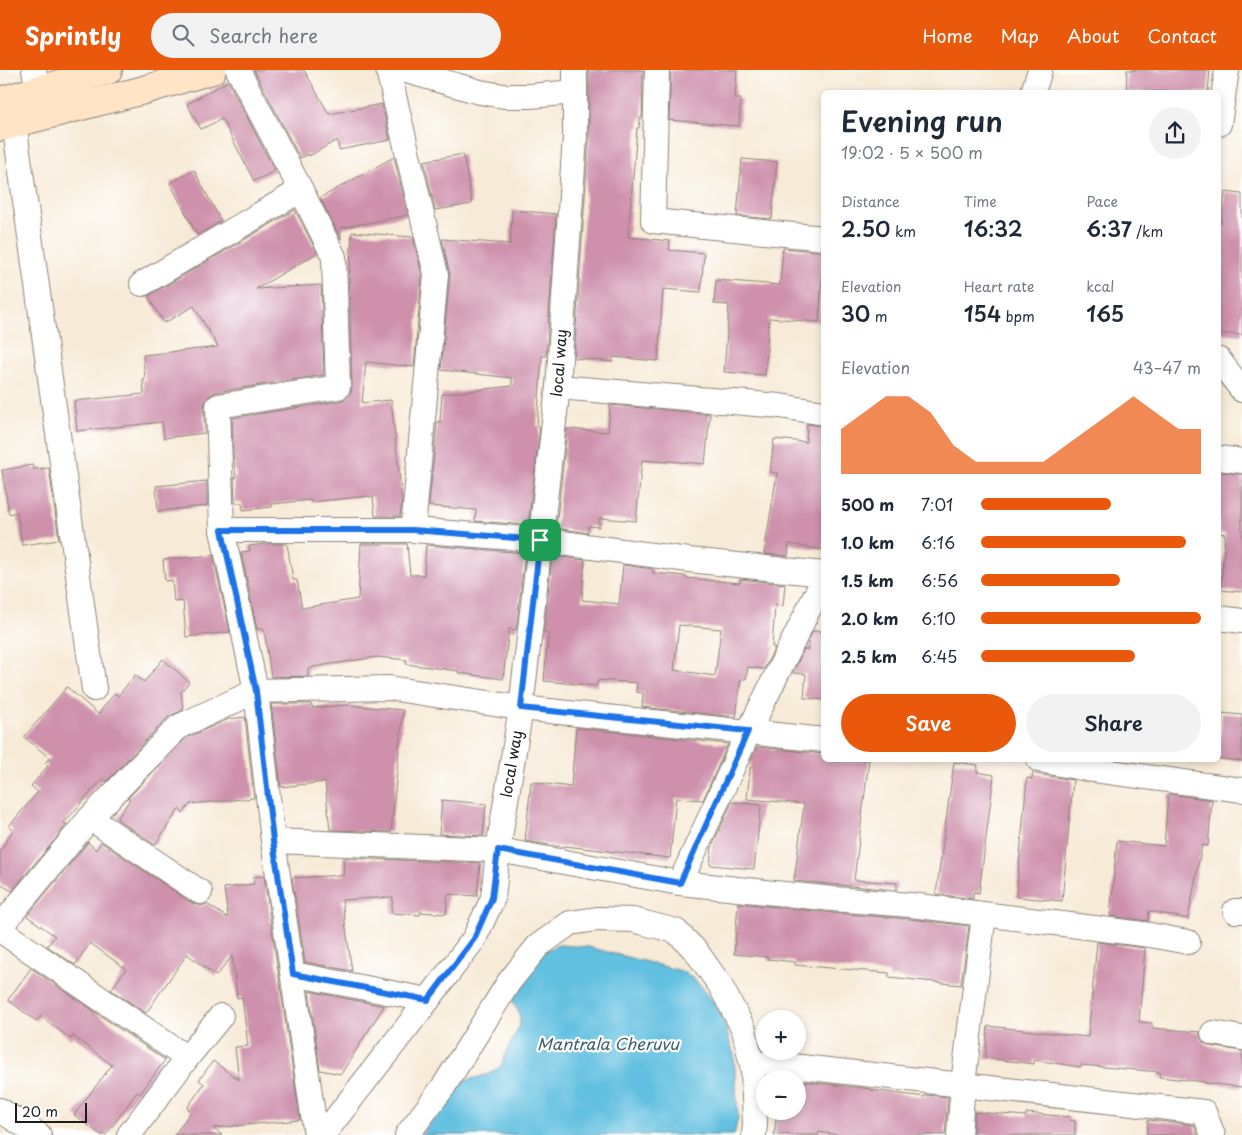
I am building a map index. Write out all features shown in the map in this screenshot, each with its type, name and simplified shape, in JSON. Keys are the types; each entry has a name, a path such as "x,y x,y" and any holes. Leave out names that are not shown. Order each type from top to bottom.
{"street":[{"path":"94,689 5,117 36,80 108,70"},
{"path":"5,117 158,78 212,70"},
{"path":"238,70 334,257 338,388 218,406 222,530 256,691 273,841 316,1135"},
{"path":"388,70 436,274 413,530"},
{"path":"403,70 480,92 504,96 530,96 575,81"},
{"path":"657,70 653,221 821,238"},
{"path":"1034,90 1040,70"},
{"path":"1221,110 1227,70"},
{"name":"local way","path":"323,1135 474,939 492,898 521,708 558,388 575,136 575,81"},
{"path":"142,284 301,190"},
{"path":"1221,363 1242,390"},
{"path":"558,388 780,406 821,413"},
{"path":"1221,458 1242,461"},
{"path":"222,530 413,530 540,540 821,576"},
{"path":"680,883 748,731 821,582"},
{"path":"1221,618 1242,621"},
{"path":"186,1058 0,928 90,818 178,727 256,691 389,688 521,708 821,740"},
{"path":"1050,762 1087,769 1242,790"},
{"path":"90,818 200,892"},
{"path":"273,841 498,850 680,883 911,905 1141,934 1188,942"},
{"path":"960,1135 963,1084 984,915"},
{"path":"408,1135 444,1086 510,982 538,946 570,923 597,919 633,920 676,932 696,951 720,984 744,1030 753,1070 754,1135"},
{"path":"293,974 428,1000"},
{"path":"129,1135 186,1058 221,1016"},
{"path":"1213,1033 1242,1038"},
{"path":"766,1063 1204,1112 1213,1135"},
{"path":"0,1110 39,1135"}],"water":[{"name":"Mantrala Cheruvu","path":"559,945 588,947 685,972 701,986 720,1011 734,1055 738,1118 734,1135 421,1135 457,1083 489,1074 502,1065 505,1054 520,1025 519,1013 511,999 537,954"}],"building":[{"path":"254,70 304,70 329,114 382,104 390,140 339,150 337,140 309,156 309,154 300,158"},
{"path":"589,70 643,70 642,118 640,118 639,128 637,128 628,237 670,241 669,250 704,253 701,292 663,289 658,361 613,357 613,362 574,358 589,138"},
{"path":"671,70 737,70 735,99 741,99 739,126 669,120"},
{"path":"1127,70 1210,70 1208,90 1126,90"},
{"path":"228,81 275,171 254,181 222,119 201,129 187,104"},
{"path":"463,154 472,204 435,210 424,161"},
{"path":"394,157 408,215 341,228 341,239 320,198"},
{"path":"742,159 777,162 772,219 737,216"},
{"path":"194,170 221,221 197,235 170,183"},
{"path":"1225,192 1242,194 1242,335 1221,333 1221,223"},
{"path":"295,210 317,253 256,289 321,285 324,375 216,392 210,395 204,406 205,433 164,438 162,422 77,431 74,401 144,394 143,355 218,347 194,306 164,323 148,296"},
{"path":"512,210 556,214 546,356 542,356 537,426 540,426 528,525 475,521 476,510 429,506 437,422 440,422 442,394 512,386 512,378 441,370 450,275 442,239 510,244"},
{"path":"352,232 413,237 422,275 414,367 366,362 362,403 391,400 402,500 400,516 375,516 373,497 369,496 272,504 272,507 243,510 242,503 235,503 234,478 236,478 232,418 340,401 347,398 351,393 349,283"},
{"path":"783,248 821,252 819,322 769,318 765,375 724,372 729,305 714,304 716,280 780,285"},
{"path":"610,405 710,414 705,464 642,460 636,521 599,518 599,527 588,526 588,533 556,528 567,429 608,432"},
{"path":"807,424 821,426 821,549 789,544 788,556 764,554 777,473 770,472 774,439 806,442"},
{"path":"33,465 33,469 49,468 59,540 22,545 17,512 9,514 2,470"},
{"path":"1221,472 1242,474 1242,592 1221,590 1225,534 1221,533"},
{"path":"207,481 207,506 158,511 156,486"},
{"path":"287,544 293,580 297,580 302,608 358,599 361,544 407,544 410,575 424,575 426,545 525,553 516,630 509,629 503,679 406,664 407,660 377,657 313,667 308,669 308,676 271,677 264,629 257,629 241,552 250,551 249,546"},
{"path":"213,555 230,632 186,637 183,601 174,602 172,580 165,581 163,560"},
{"path":"552,556 585,560 582,600 619,604 623,565 653,569 653,573 685,576 685,578 740,583 740,579 785,584 783,606 775,605 772,647 775,647 764,669 748,667 746,679 741,679 736,717 642,707 643,693 636,692 637,683 598,680 597,686 544,681 548,633 544,633","holes":["679,625 721,629 715,676 674,670"]},
{"path":"813,631 821,631 821,700 804,698 806,674 793,673 804,649 808,650 808,641"},
{"path":"163,659 189,682 181,692 183,710 168,717 106,782 102,779 64,823 67,825 12,891 0,884 0,851 13,830 9,826 38,792 31,786 48,766 45,763 50,758 24,737 67,687 98,714 115,693 118,696 135,675 144,682"},
{"path":"271,704 311,704 312,708 346,705 403,710 391,832 330,830 325,782 281,787"},
{"path":"1222,713 1242,715 1242,761 1221,759"},
{"path":"245,717 254,798 190,804 183,813 179,809 155,845 117,819 130,799 128,798 186,738 229,719"},
{"path":"576,728 728,744 703,800 676,798 670,858 525,841 531,782 571,787"},
{"path":"757,747 821,754 821,762 869,762 854,880 897,883 897,890 794,881 804,804 747,799 751,760"},
{"path":"954,762 978,765 977,772 994,775 979,893 973,892 973,899 936,894"},
{"path":"1033,772 1073,780 1062,901 1016,897 1027,778 1032,779"},
{"path":"1168,794 1212,800 1208,846 1202,845 1188,919 1149,911 1148,921 1110,916 1117,841 1164,846"},
{"path":"442,800 486,804 483,836 439,834"},
{"path":"732,802 761,805 754,869 710,865 712,846"},
{"path":"88,842 96,850 101,842 192,903 200,906 207,904 228,918 224,888 254,884 253,877 264,876 300,1120 213,1128 222,1135 174,1135 191,1112 187,1108 204,1084 199,1080 213,1061 239,1080 235,1047 248,1046 242,997 237,998 232,956 216,976 187,954 146,1013 111,990 126,969 90,943 75,965 47,946 55,936 27,916"},
{"path":"343,858 480,863 477,896 448,894 446,914 421,912 420,915 391,913 393,897 342,900 352,971 305,962 292,878 344,875"},
{"path":"738,903 969,926 961,985 889,977 889,973 795,965 795,962 767,959 768,957 734,954"},
{"path":"1097,942 1145,948 1139,1022 1152,1023 1152,1028 1200,1032 1200,1038 1210,1046 1242,1051 1242,1087 1159,1077 1160,1072 1081,1065 1081,1067 1034,1060 1034,1064 985,1058 988,1026 1088,1037"},
{"path":"31,968 165,1060 140,1094 137,1092 106,1135 101,1135 74,1115 112,1065 73,1036 71,1039 40,1016 36,1021 8,1000"},
{"path":"309,991 384,1006 341,1074 320,1070"},
{"path":"806,1082 925,1097 925,1095 948,1097 945,1135 840,1135 819,1132 818,1135 774,1135 776,1120 806,1120"},
{"path":"975,1112 1026,1116 1026,1113 1070,1117 1069,1120 1075,1121 1075,1135 973,1135"},
{"path":"1148,1120 1194,1125 1198,1135 1147,1135"}],"route":[{"path":"222,530 413,530 540,540 521,708 748,731 680,883 498,850 492,898 474,939 428,1000 293,974 273,841 256,691 222,530"}]}
